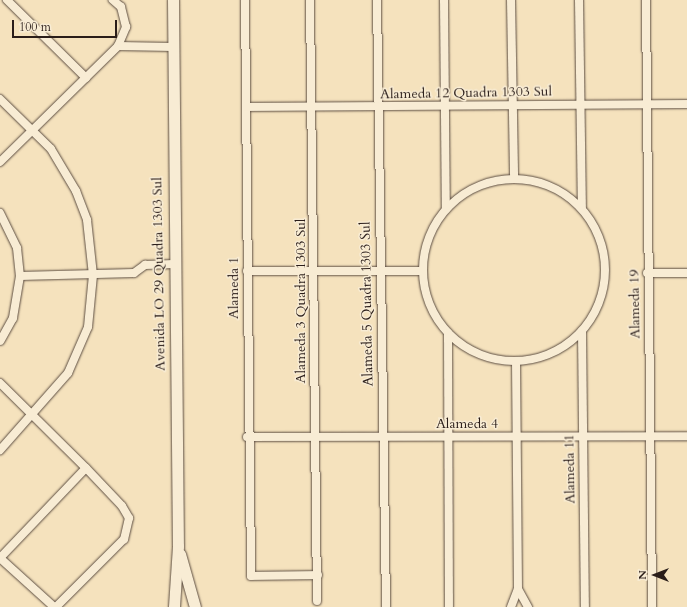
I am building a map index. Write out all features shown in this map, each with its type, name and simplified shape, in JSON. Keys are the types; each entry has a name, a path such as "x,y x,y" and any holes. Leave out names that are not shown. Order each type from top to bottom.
{"street":[{"path":"7,0 86,78"},
{"path":"0,162 31,129 86,78 120,43 126,27 125,16 113,0"},
{"name":"Avenida LO 29 Quadra 1303 Sul","path":"174,0 174,264 178,546"},
{"name":"Alameda 1","path":"245,0 247,437 251,576 318,575"},
{"name":"Alameda 3 Quadra 1303 Sul","path":"310,0 311,107 316,270 314,436 318,575 316,601"},
{"name":"Alameda 5 Quadra 1303 Sul","path":"377,0 381,436 386,607"},
{"path":"444,0 446,209"},
{"path":"511,0 514,178"},
{"path":"579,0 582,208"},
{"name":"Alameda 19","path":"646,0 649,436 652,607"},
{"path":"120,43 173,47"},
{"path":"0,99 51,149 76,191 87,220 94,275 92,305 81,346 63,380 34,416 0,450"},
{"name":"Alameda 12 Quadra 1303 Sul","path":"246,107 687,104"},
{"path":"514,178 539,182 556,189 582,208 594,227 605,270 597,306 582,331 557,350 540,358 516,362 491,359 468,349 448,334 435,315 426,294 423,272 425,249 446,209 466,192 489,182 514,178"},
{"path":"0,213 17,248 20,276 13,318 0,341"},
{"path":"20,276 134,273 145,265 174,264"},
{"path":"247,271 380,270 423,272"},
{"path":"648,272 687,272"},
{"name":"Alameda 11","path":"582,331 585,607"},
{"path":"448,334 446,437 449,607"},
{"path":"511,607 518,589 515,437 516,362"},
{"path":"0,384 34,416 86,468 127,511 130,526 124,539 54,607 0,558 86,468"},
{"name":"Alameda 4","path":"247,437 687,436"},
{"path":"174,607 178,546"},
{"path":"178,546 194,607"},
{"path":"518,589 528,607"}]}
